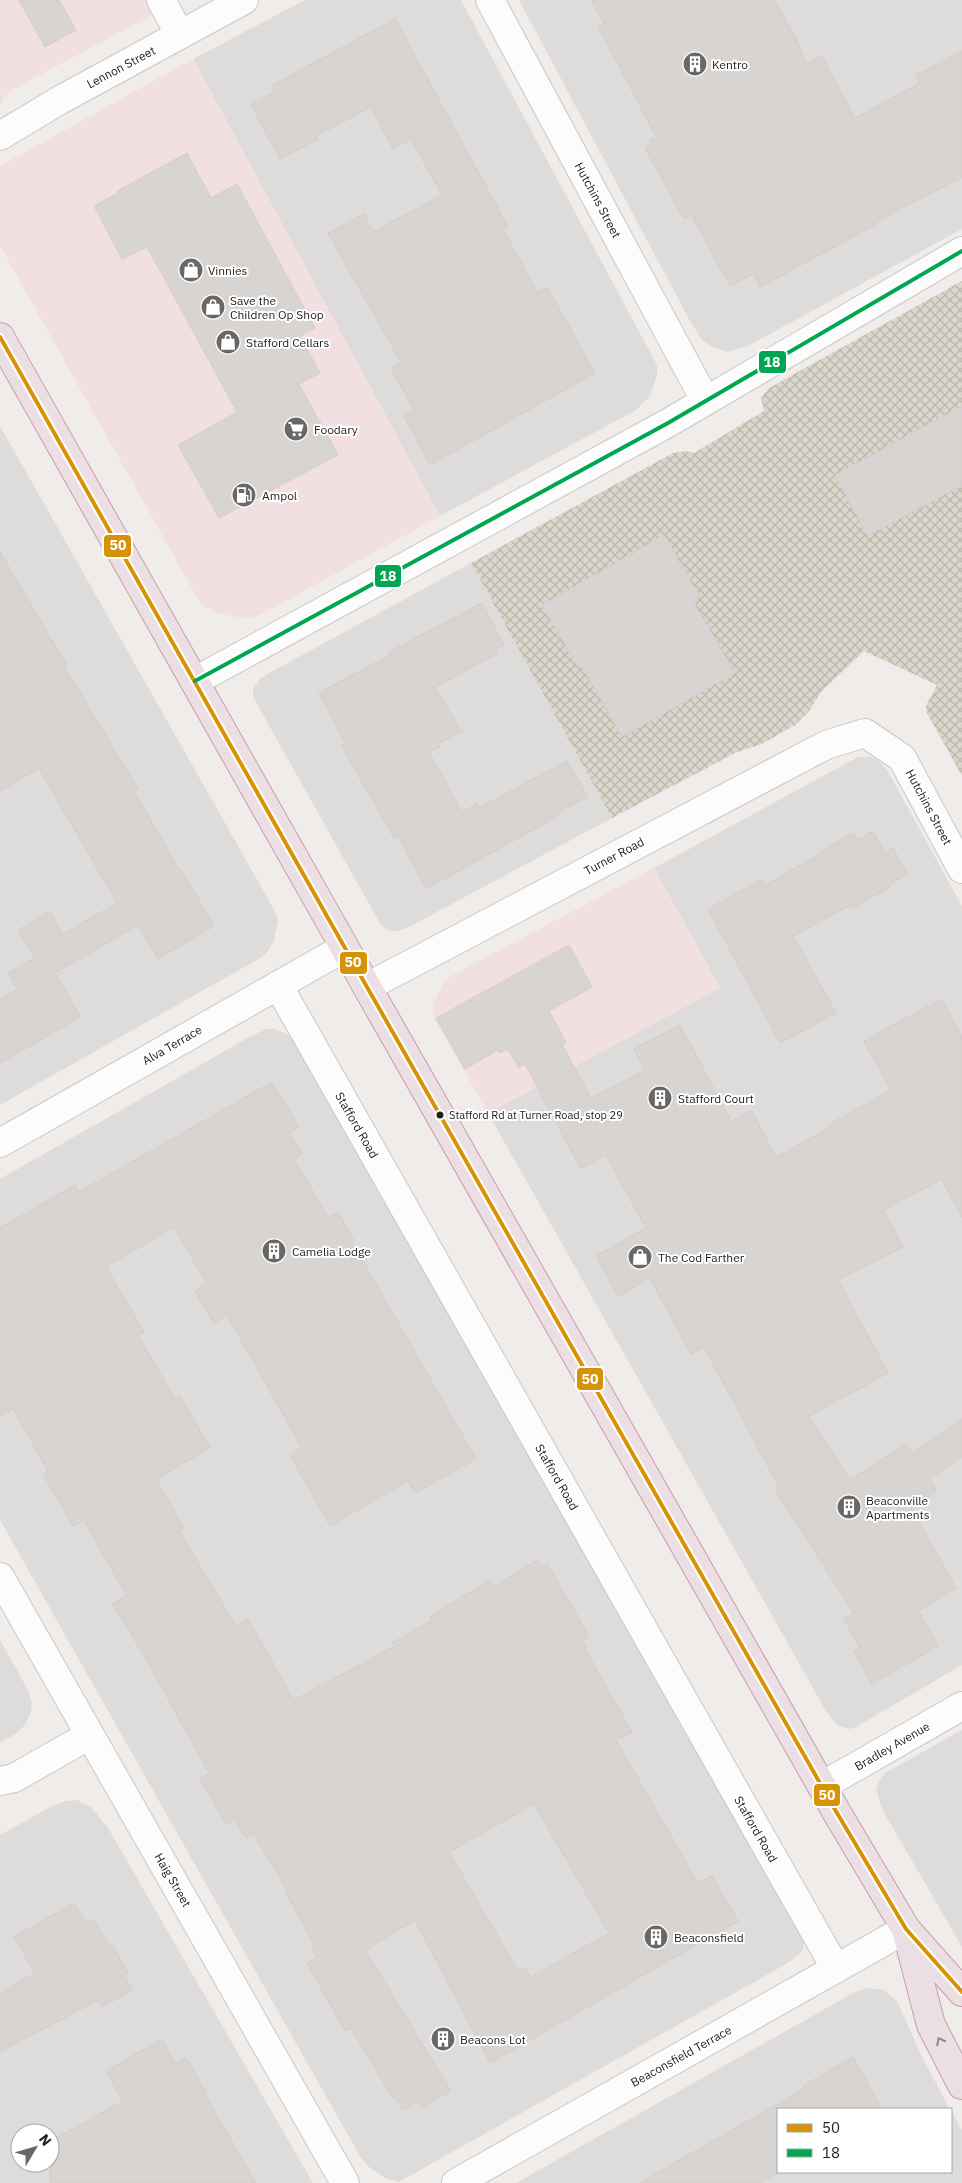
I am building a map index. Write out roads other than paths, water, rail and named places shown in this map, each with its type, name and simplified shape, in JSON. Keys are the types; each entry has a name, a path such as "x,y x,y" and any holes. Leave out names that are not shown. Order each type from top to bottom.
{"highway":[{"path":"0,337 344,948 822,1786 906,1929 962,1992"},
{"path":"906,1929 931,2025 962,2085"}],"street":[{"path":"161,0 180,35"},
{"name":"Lennon Street","path":"0,136 60,100 244,0"},
{"name":"Hutchins Street","path":"490,0 705,400"},
{"path":"195,681 576,474 962,251"},
{"name":"Hutchins Street","path":"865,733 902,758 962,869"},
{"name":"Turner Road","path":"367,987 826,745 865,733"},
{"name":"Alva Terrace","path":"0,1143 344,948"},
{"name":"Stafford Road","path":"278,985 836,1969"},
{"name":"Haig Street","path":"0,1577 345,2183"},
{"name":"Bradley Avenue","path":"822,1786 962,1706"},
{"path":"5,1784 90,1735"},
{"name":"Beaconsfield Terrace","path":"456,2183 906,1929"}],"place":[{"name":"Kentro","path":"695,64"},
{"name":"Vinnies","path":"191,270"},
{"name":"Save the Children Op Shop","path":"213,307"},
{"name":"Stafford Cellars","path":"228,342"},
{"name":"Foodary","path":"296,429"},
{"name":"Ampol","path":"244,495"},
{"name":"Stafford Court","path":"660,1098"},
{"name":"Stafford Rd at Turner Road, stop 29","path":"440,1115"},
{"name":"Camelia Lodge","path":"274,1251"},
{"name":"The Cod Farther","path":"640,1257"},
{"name":"Beaconville Apartments","path":"849,1507"},
{"name":"Beaconsfield","path":"656,1937"},
{"name":"Beacons Lot","path":"443,2039"}]}
